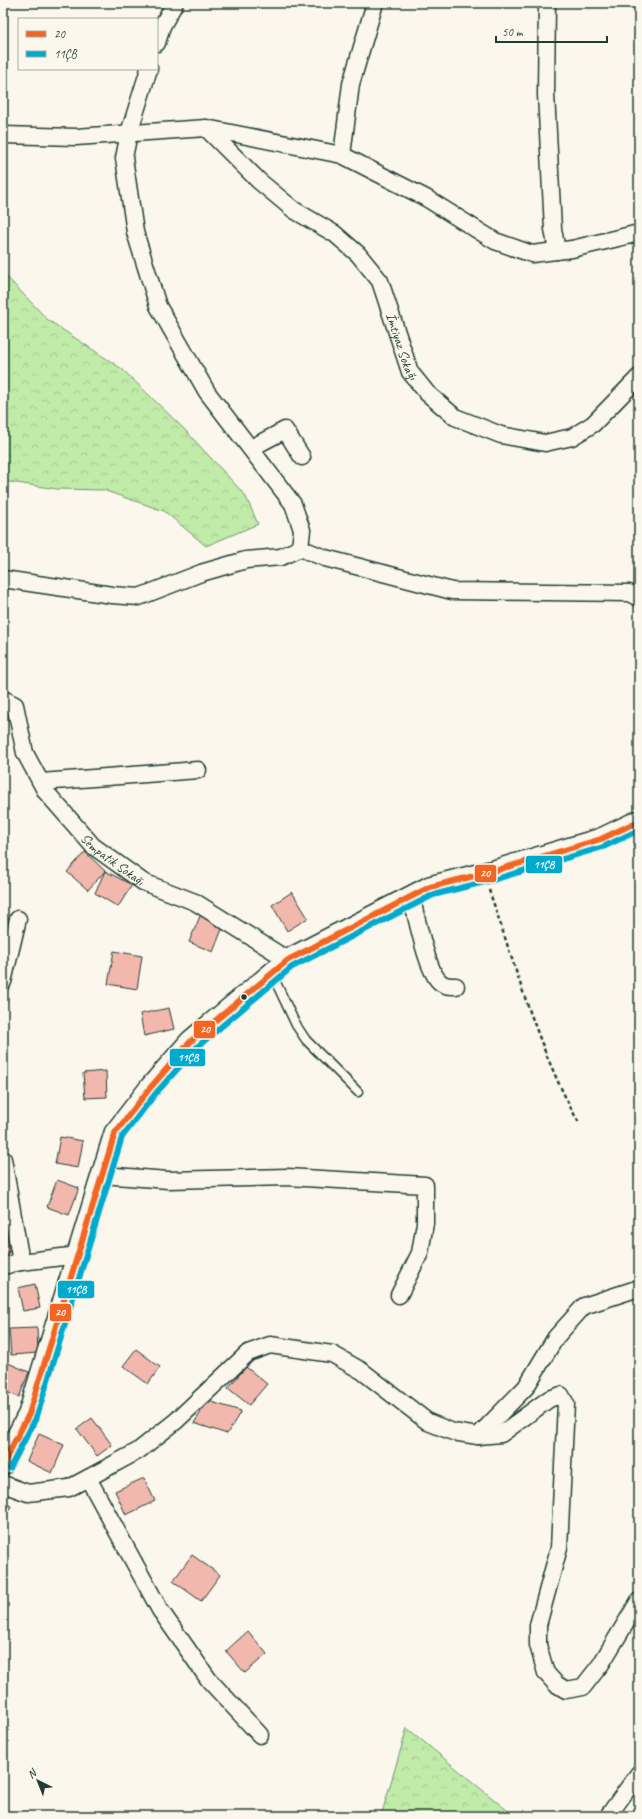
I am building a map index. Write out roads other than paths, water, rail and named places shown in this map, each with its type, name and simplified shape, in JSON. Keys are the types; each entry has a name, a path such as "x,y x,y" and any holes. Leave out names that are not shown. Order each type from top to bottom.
{"street":[{"path":"158,40 162,26 175,3"},
{"path":"342,155 351,84 375,3"},
{"path":"547,3 546,94 553,229 557,251"},
{"path":"149,70 129,133 124,158 135,232 158,306 207,392 292,504 302,530 300,548"},
{"path":"3,135 76,137 206,128 342,155 426,198 495,241 532,254 572,249 639,234"},
{"name":"İmtiyaz Sokağı","path":"206,128 259,181 294,210 334,234 358,254 380,281 410,372 427,393 455,417 501,435 545,443 572,437 593,424 639,377"},
{"path":"251,448 284,430 302,457"},
{"path":"3,579 112,595 139,597 201,573 246,560 281,557 300,548 325,558 452,592 629,593 639,598"},
{"name":"Sempatik Sokağı","path":"3,699 15,705 25,753 46,792 92,846 142,882 195,902 288,960"},
{"path":"40,782 198,770"},
{"path":"3,1464 30,1414 115,1133 150,1088 191,1041 288,960 430,888 484,874 601,839 639,820"},
{"path":"412,897 431,970 439,981 447,986 456,986"},
{"path":"3,982 18,919"},
{"path":"3,1159 22,1262"},
{"path":"102,1175 168,1180 287,1177 425,1185 425,1223 420,1253 399,1295"},
{"path":"3,1266 22,1262 78,1256"},
{"path":"478,1436 526,1387 556,1337 584,1306 639,1288"},
{"path":"3,1484 28,1493 69,1488 138,1451 176,1421 248,1353 270,1345 332,1354 362,1371 428,1422 452,1432 478,1436 501,1434 549,1399 561,1396 566,1404 559,1548 538,1625 538,1645 546,1672 556,1684 566,1690 583,1687 601,1664 639,1601"},
{"path":"88,1478 160,1610 208,1680 260,1735"},
{"path":"608,1816 639,1773"}],"lane":[{"path":"272,973 296,1024 306,1040 358,1092"}]}
